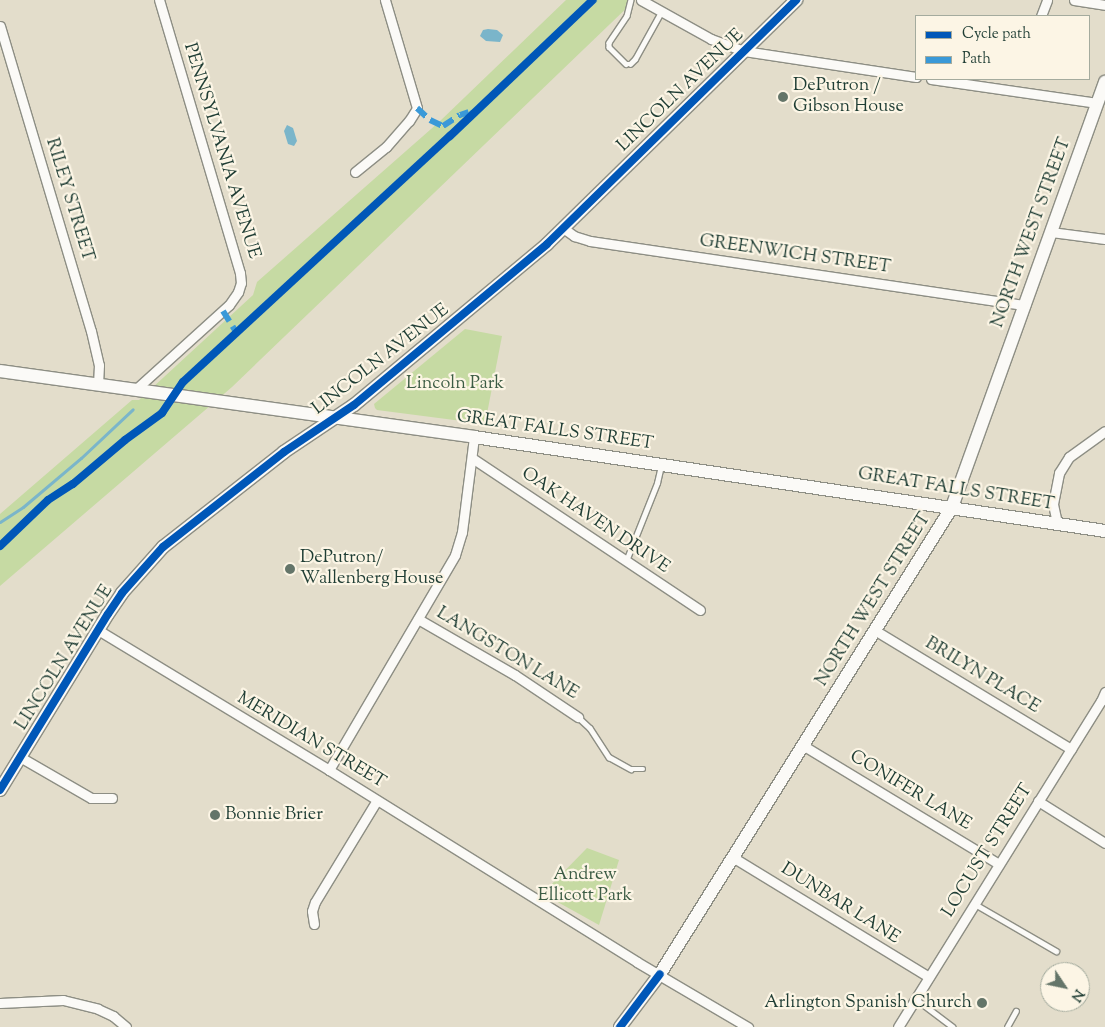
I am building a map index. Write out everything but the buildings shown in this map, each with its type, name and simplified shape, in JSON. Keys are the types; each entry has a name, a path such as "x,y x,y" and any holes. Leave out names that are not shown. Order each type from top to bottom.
{"main road":[{"name":"LINCOLN AVENUE","path":"0,790 122,593 168,542 284,452 337,418 563,228 796,0"},
{"name":"NORTH WEST STREET","path":"620,1027 660,974 952,507 1105,82"},
{"name":"GREAT FALLS STREET","path":"0,371 661,464 1105,531"}],"street":[{"name":"PENNSYLVANIA AVENUE","path":"136,389 229,305 238,292 240,283 240,273 159,0"},
{"path":"355,172 386,147 409,121 417,108 385,0"},
{"path":"641,0 711,39 744,51 915,77"},
{"path":"1042,15 1047,0"},
{"path":"1074,0 1105,5"},
{"name":"RILEY STREET","path":"0,26 91,331 99,368 98,384"},
{"path":"938,80 1097,103"},
{"name":"GREENWICH STREET","path":"563,228 582,239 619,246 1025,305"},
{"path":"1051,232 1105,239"},
{"path":"1057,523 1053,504 1061,468 1069,457 1105,431"},
{"path":"329,770 455,555 462,532 474,437"},
{"name":"OAK HAVEN DRIVE","path":"472,458 700,610"},
{"name":"LANGSTON LANE","path":"418,619 516,675 578,717"},
{"name":"MERIDIAN STREET","path":"98,630 660,974"},
{"name":"BRILYN PLACE","path":"876,631 1071,749"},
{"name":"LOCUST STREET","path":"898,1027 1104,695"},
{"name":"CONIFER LANE","path":"804,746 999,864"},
{"path":"20,757 91,798 112,798"},
{"path":"314,924 312,911 315,902 377,800"},
{"path":"1038,801 1105,843"},
{"name":"DUNBAR LANE","path":"734,858 929,977"},
{"path":"660,974 748,1027"},
{"path":"0,1003 63,1000 98,1009 113,1016 126,1027"}],"lane":[{"path":"631,0 627,16 609,43 609,47 626,64 633,62 661,12"},
{"path":"626,561 657,483 661,464"},
{"path":"578,717 590,728 609,757 631,770 643,769"},
{"path":"974,903 1056,951"},
{"path":"916,999 953,1027"},
{"path":"1007,1027 1016,1011"}],"green space":[{"path":"566,0 635,0 232,387 0,586 0,514 132,400 139,400 253,295 257,282 439,122"},
{"name":"Lincoln Park","path":"465,329 502,336 485,424 377,410 375,408 374,404"},
{"name":"Andrew Ellicott Park","path":"587,848 619,860 599,925 545,895 544,892"}],"water":[{"path":"483,30 497,30 503,35 500,42 486,41 480,36"},
{"path":"287,125 293,128 297,141 294,146 288,144 284,131"}],"waterway":[{"path":"0,522 23,507 81,458 133,409"}],"marked path":[{"path":"417,108 430,120 443,126 460,115 469,112 471,114"},
{"path":"223,311 238,335"}],"cycle path":[{"path":"0,546 48,500 73,484 125,440 162,413 183,382 450,136 593,0"},
{"path":"0,790 122,593 163,547 284,452 354,405 547,244 796,0"},
{"path":"620,1027 660,974"}],"place":[{"name":"DePutron / Gibson House","path":"783,97"},
{"name":"DePutron/ Wallenberg House","path":"290,569"},
{"name":"Bonnie Brier","path":"215,815"},
{"name":"Arlington Spanish Church","path":"982,1003"}]}
